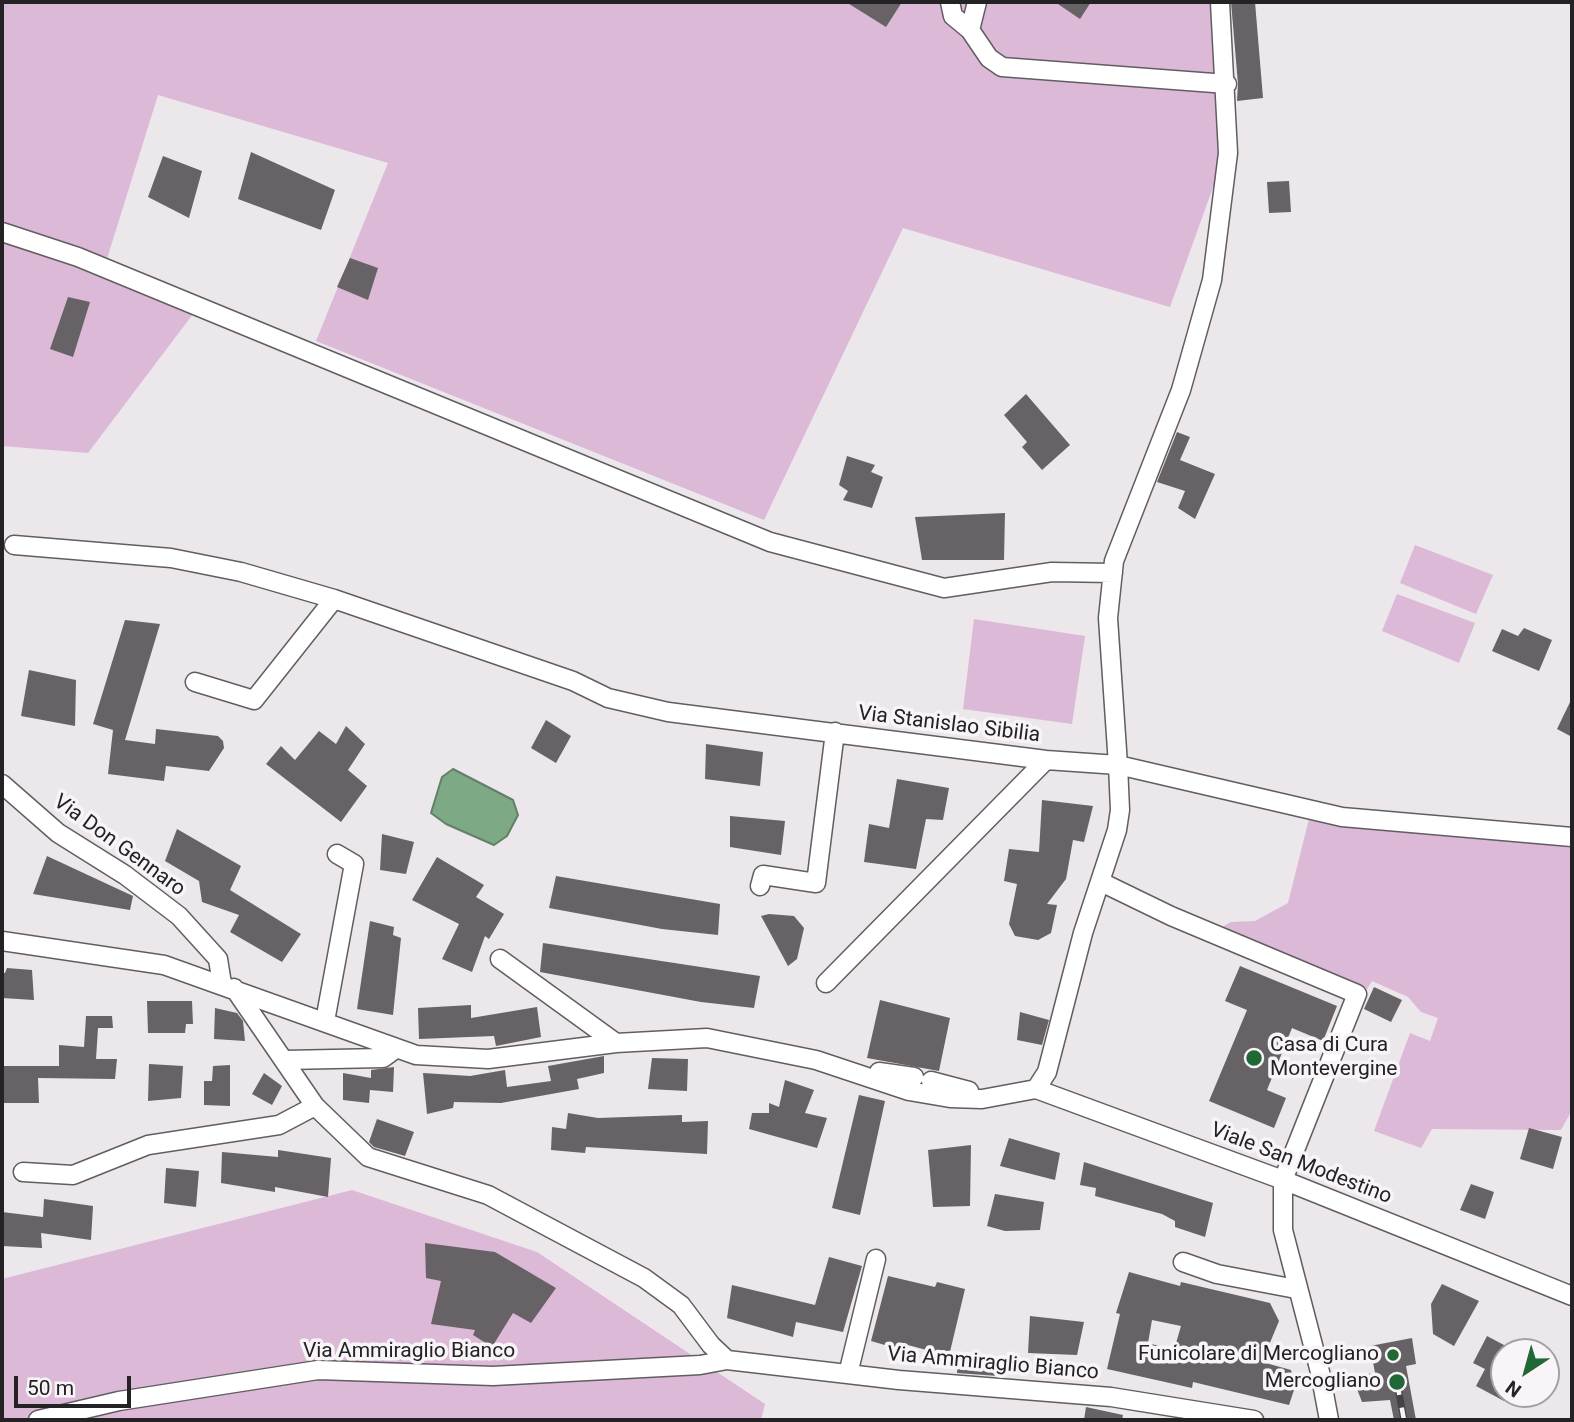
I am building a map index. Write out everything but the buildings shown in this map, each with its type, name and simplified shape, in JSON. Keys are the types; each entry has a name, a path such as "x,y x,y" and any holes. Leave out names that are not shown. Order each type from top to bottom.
{"street":[{"path":"950,2 953,16 970,30 989,58 1002,67 1227,84"},
{"path":"970,30 977,2"},
{"path":"2,941 164,965 325,1021 394,1050 416,1055 488,1059 617,1043 707,1038 731,1040 858,1072 909,1091 950,1098 966,1100 1036,1089 1046,1072 1083,933 1117,830 1118,765 1108,618 1114,561 1181,390 1212,280 1228,153 1227,84 1220,2"},
{"path":"2,232 78,257 770,542 944,588 1052,572 1113,573"},
{"name":"Via Stanislao Sibilia","path":"14,545 171,558 242,572 334,599 573,681 607,698 668,712 1046,760 1118,765 1342,817 1572,837"},
{"path":"195,682 254,700 334,599"},
{"path":"760,886 763,875 817,883 835,733"},
{"path":"826,983 1046,760"},
{"name":"Via Don Gennaro","path":"2,784 58,834 125,875 179,916 218,959 228,986"},
{"path":"325,1021 354,864 337,854"},
{"path":"1101,882 1171,916 1357,994 1283,1180 1283,1230 1296,1289 1320,1373 1329,1420"},
{"path":"500,959 617,1043"},
{"path":"228,986 285,1060 315,1106 368,1157 488,1195 644,1278 681,1305 711,1345 727,1360"},
{"path":"265,1033 269,1019 282,1006"},
{"path":"285,1060 383,1058 394,1050"},
{"path":"858,1072 923,1079 971,1091 1010,1095"},
{"name":"Viale San Modestino","path":"1036,1089 1283,1180 1572,1296"},
{"path":"23,1172 73,1175 148,1145 279,1125 315,1106"},
{"path":"848,1374 876,1259"},
{"path":"1183,1262 1217,1274 1296,1289"},
{"path":"700,1365 711,1345"},
{"name":"Via Ammiraglio Bianco","path":"38,1420 119,1401 318,1370 493,1376 700,1365 727,1360 848,1374 1111,1397 1254,1420"}],"shaded area":[{"path":"2,2 1216,2 1221,165 1170,307 903,228 764,520 316,341 388,163 158,95 106,262 196,310 88,453 2,446"},
{"path":"1415,545 1493,575 1476,614 1400,583"},
{"path":"1397,594 1475,623 1459,663 1382,631"},
{"path":"974,619 1085,636 1072,724 963,709"},
{"path":"453,769 513,800 518,815 507,836 494,845 446,824 431,813 442,777"},
{"path":"1309,819 1572,842 1572,1110 1561,1130 1432,1129 1421,1148 1374,1131 1410,1033 1430,1041 1438,1018 1421,1012 1408,997 1372,981 1364,994 1217,930 1231,922 1255,921 1288,903"},
{"path":"352,1190 537,1252 765,1404 761,1420 2,1420 2,1279"}],"railway":[{"path":"1397,1382 1404,1420"}],"place":[{"name":"Casa di Cura Montevergine","path":"1254,1058"},
{"name":"Funicolare di Mercogliano","path":"1393,1355"},
{"name":"Mercogliano","path":"1397,1382"}]}
